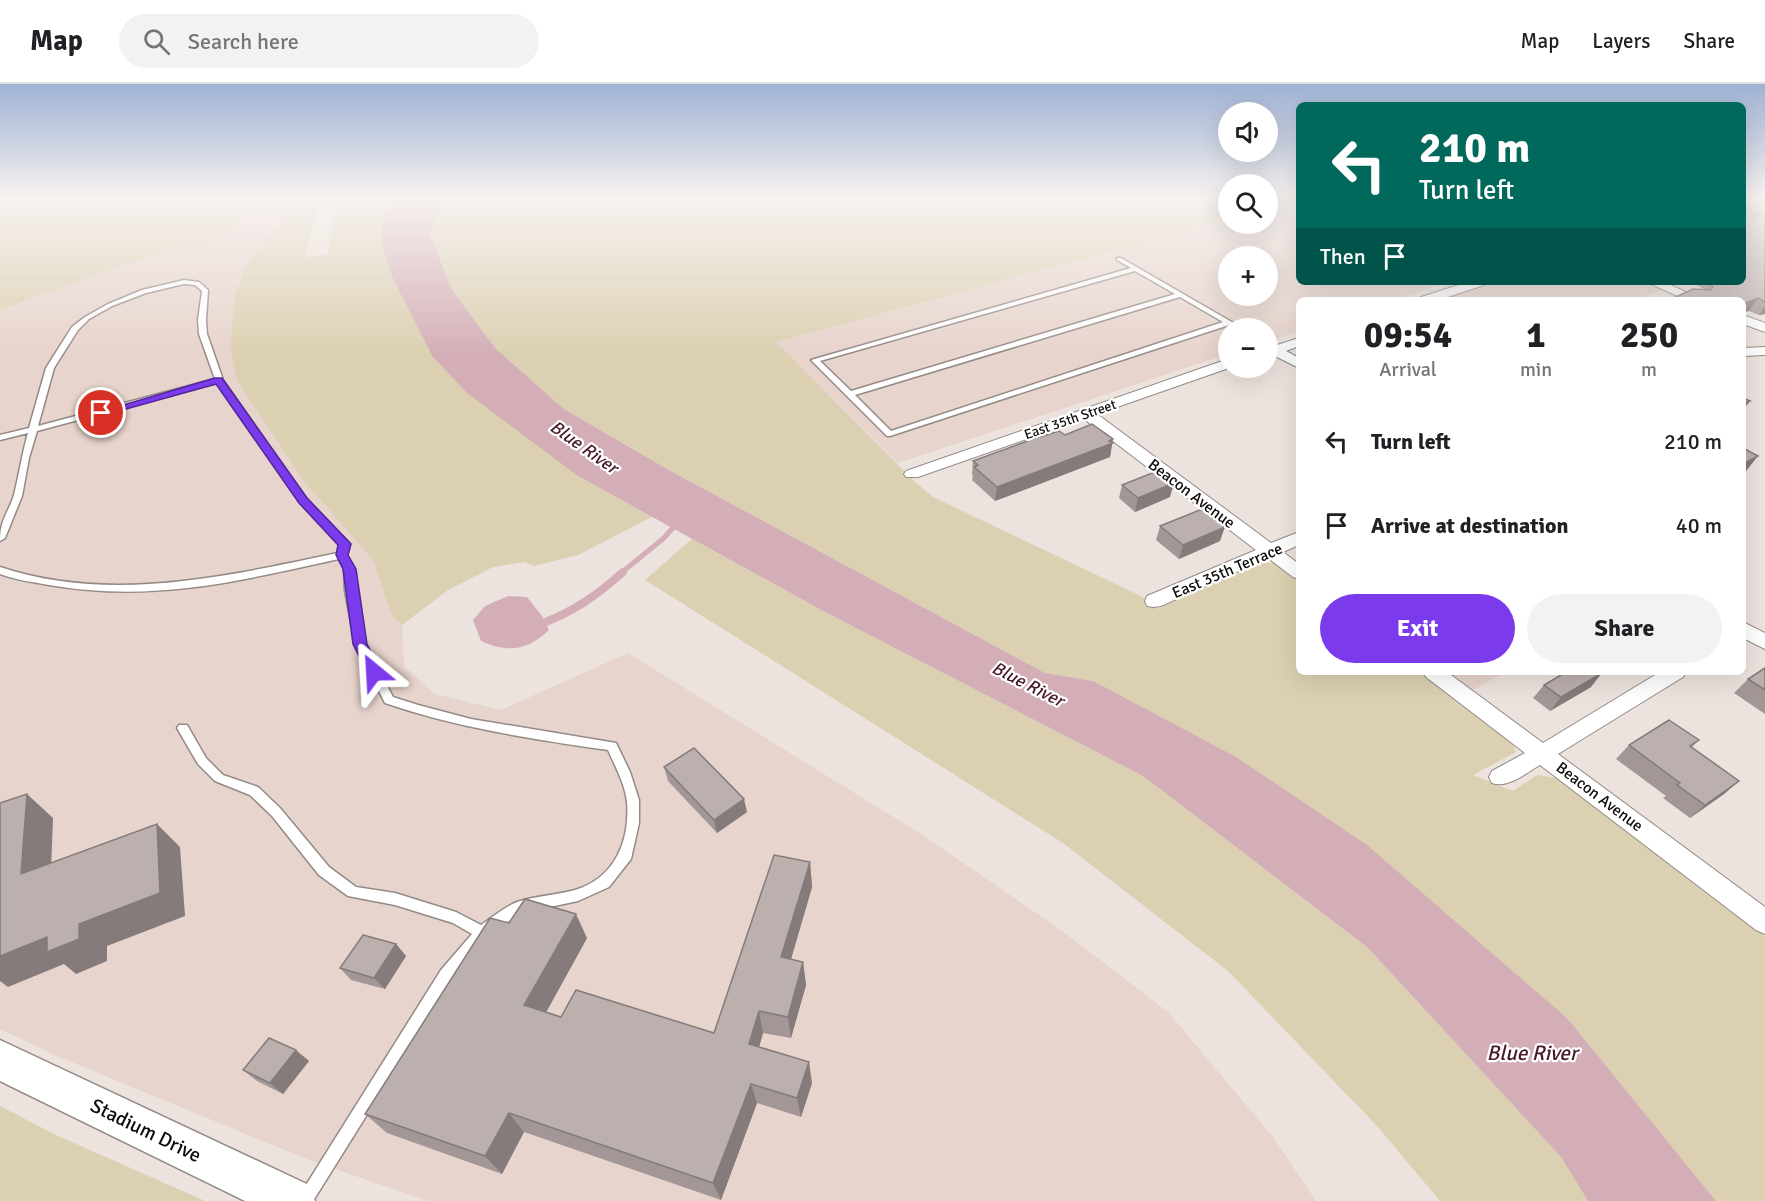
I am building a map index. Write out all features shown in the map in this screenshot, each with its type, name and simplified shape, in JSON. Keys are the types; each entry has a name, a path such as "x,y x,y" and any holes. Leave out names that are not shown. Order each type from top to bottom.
{"main road":[{"name":"Stadium Drive","path":"0,1060 293,1201"}],"street":[{"path":"1439,297 1472,285"},
{"path":"1660,285 1690,297"},
{"path":"1746,320 1765,328"},
{"path":"1278,347 1296,343"},
{"path":"1746,352 1765,351"},
{"path":"1278,353 1296,362"},
{"name":"East 35th Street","path":"912,474 1218,367"},
{"name":"Beacon Avenue","path":"1086,413 1296,571"},
{"name":"East 35th Terrace","path":"1154,601 1296,539"},
{"path":"1746,631 1765,642"},
{"name":"Beacon Avenue","path":"1437,675 1765,922"},
{"path":"1500,777 1671,675"}],"lane":[{"path":"1119,259 1220,318"},
{"path":"1136,269 815,360 890,434 1218,327"},
{"path":"0,538 18,496 50,368 75,329 87,318 110,305 144,291 184,282 197,283 205,290 203,334 219,380 303,500 345,544 342,555 349,569 360,644 389,700 451,720 612,746 624,772 633,800 633,823 626,855 604,883 578,895 518,908 482,932 446,975 304,1201"},
{"path":"849,394 1180,295"},
{"path":"0,438 219,380"},
{"path":"0,570 58,585 142,589 216,580 342,555"},
{"path":"183,728 202,761 219,778 254,791 276,812 324,871 353,892 395,899 456,918 482,932"}],"shaded area":[{"path":"0,251 163,251 0,310"},
{"path":"163,251 257,251 246,265 235,294 230,348 237,381 303,480 373,560 391,614 402,625 404,666 435,694 501,710 628,653 921,834 1061,930 1168,1012 1273,1137 1316,1201 428,1201 309,1160 52,1054 0,1029 0,310"},
{"path":"257,251 306,251 305,257 328,254 329,251 407,251 578,476 652,517 578,555 534,566 524,562 493,567 448,590 402,625 391,614 373,560 303,480 237,381 230,348 235,294 246,265"},
{"path":"437,251 1113,251 776,342 913,480 933,497 1141,596 1158,609 1262,563 1276,563 1296,578 1296,675 1423,675 1512,742 1516,752 1473,775 1513,791 1537,775 1556,778 1765,936 1765,1201 1716,1201 1568,1019 1093,681 1045,673 667,469 564,409 496,349 452,290"},
{"path":"1112,251 1218,251 1218,306 1278,306 1278,251 1296,251 1296,285 1439,285 1403,297 1296,297 1296,332 1278,338 1278,318 1218,318 1218,357 898,463 775,342"},
{"path":"1485,285 1653,285 1663,289 1644,297 1452,297"},
{"path":"692,539 825,612 1143,776 1367,947 1561,1157 1588,1201 1440,1201 1377,1126 1228,971 1063,843 645,580"},
{"path":"1452,675 1500,675 1473,690"},
{"path":"0,1106 56,1135 205,1201 0,1201"}],"water":[{"name":"Blue River","path":"384,251 437,251 452,290 496,349 564,409 667,469 1045,673 1093,681 1236,757 1367,845 1568,1019 1716,1201 1588,1201 1561,1157 1367,947 1143,776 825,612 578,476 467,393 433,357 393,279"},
{"path":"508,596 527,597 542,616 549,630 533,642 517,648 500,647 481,641 473,620 485,606"}],"building":[{"path":"1746,251 1765,251 1765,302 1758,298 1746,303 1746,297 1676,297 1693,289 1711,290 1713,287 1710,285 1746,285"},
{"path":"1092,424 1113,439 1109,441 1113,443 997,487 974,467 978,465 973,461 1033,439 1059,431 1065,435"},
{"path":"1746,450 1758,456 1746,462"},
{"path":"1157,471 1174,483 1138,498 1122,485"},
{"path":"1202,509 1225,527 1183,545 1160,526"},
{"path":"1765,668 1765,690 1748,679"},
{"path":"1561,675 1599,675 1561,697 1544,685"},
{"path":"1669,720 1699,740 1690,746 1739,781 1705,805 1629,745"},
{"path":"694,748 744,799 714,820 664,767"},
{"path":"27,794 21,874 157,824 160,893 79,924 79,939 47,952 47,937 0,956 0,803"},
{"path":"774,855 810,862 781,957 803,962 788,1017 759,1011 749,1044 809,1062 797,1098 751,1084 713,1183 509,1113 485,1156 365,1114 490,918 509,923 525,899 576,914 524,1005 561,1017 576,990 714,1033"},
{"path":"363,935 396,944 374,978 340,968"},
{"path":"269,1038 296,1050 270,1083 243,1070"}],"waterway":[{"path":"621,573 664,538 678,522"},
{"path":"538,625 583,603 623,572"}],"route":[{"path":"101,413 219,380 303,500 345,544 342,555 349,569 360,644 374,672"}]}
